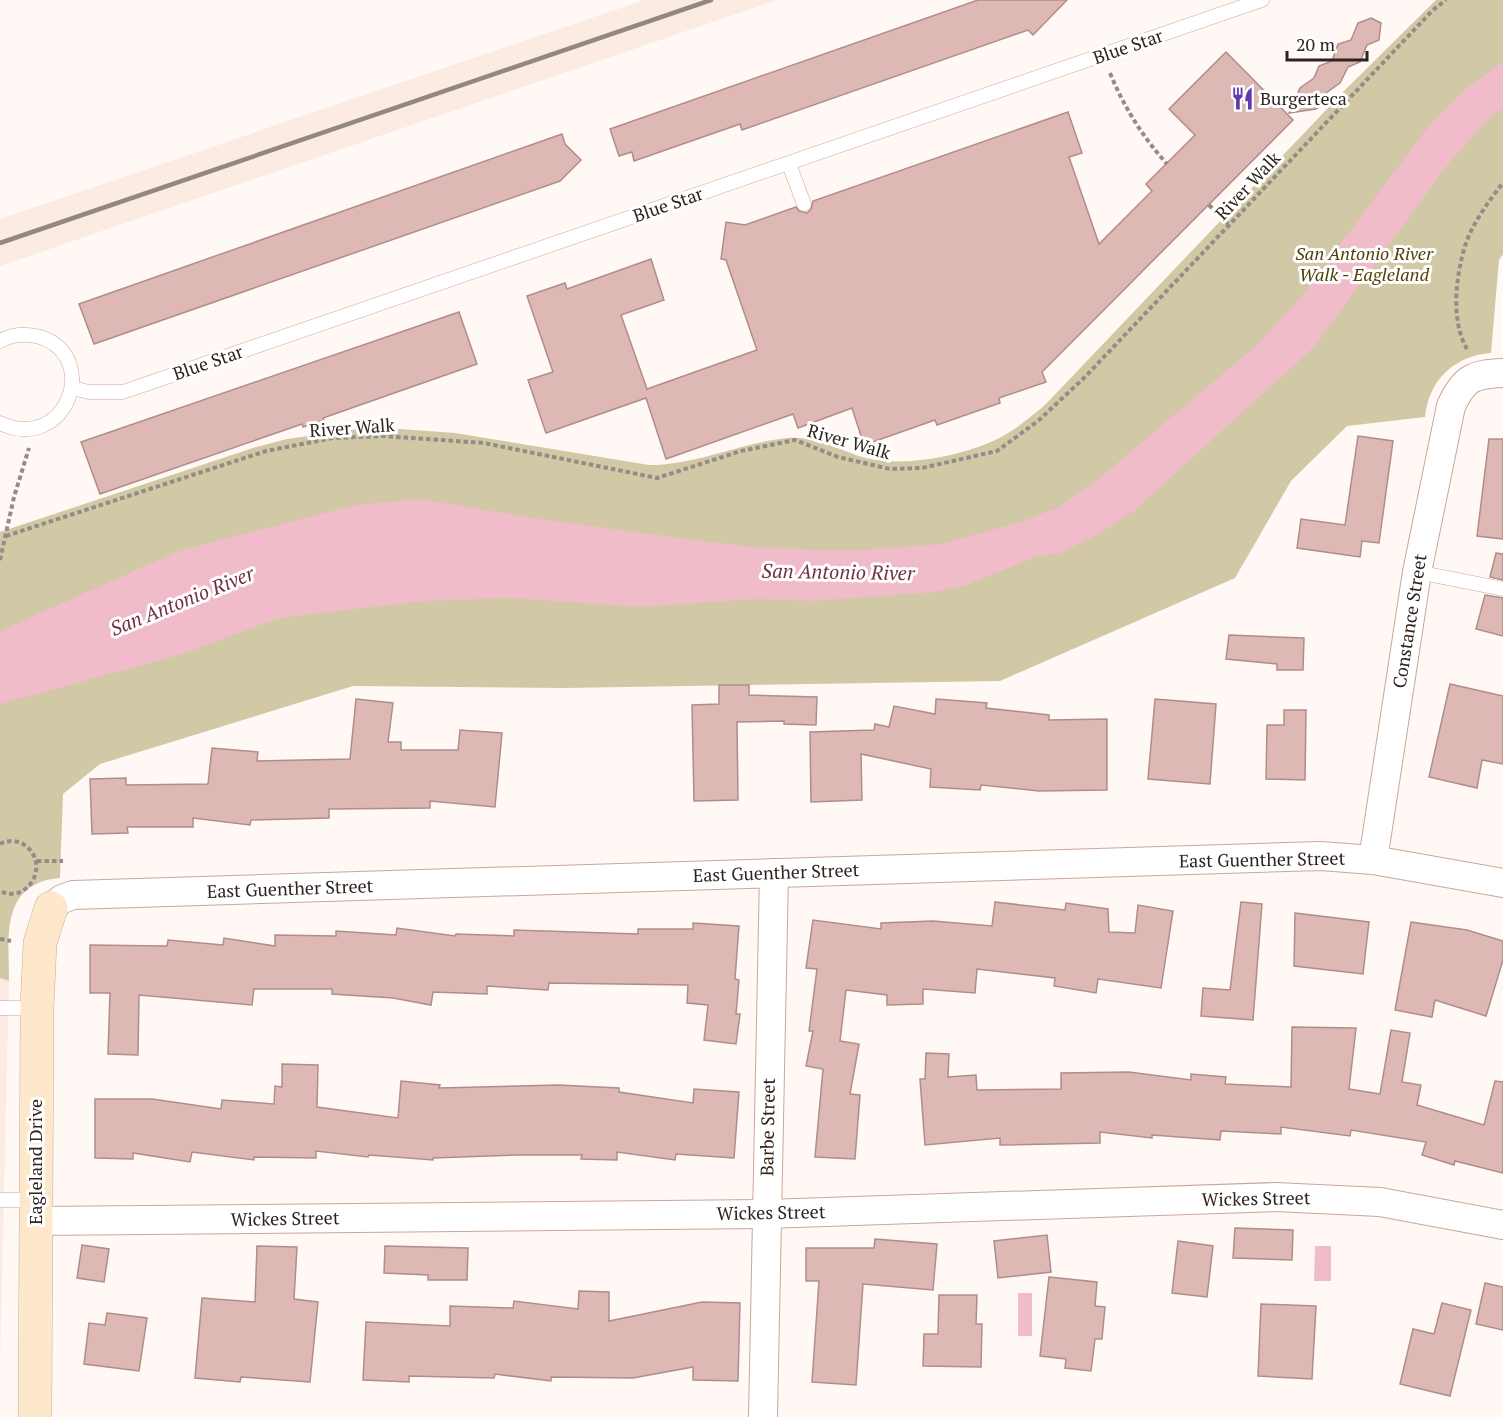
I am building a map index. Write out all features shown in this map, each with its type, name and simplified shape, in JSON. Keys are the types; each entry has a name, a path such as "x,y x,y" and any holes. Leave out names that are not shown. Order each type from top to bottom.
{"street":[{"name":"Constance Street","path":"1374,860 1417,572 1450,406 1460,385 1480,374 1503,373"},
{"name":"East Guenther Street","path":"51,908 62,899 73,896 1321,856 1374,860 1503,883"},
{"name":"Barbe Street","path":"763,1417 774,873"},
{"name":"Eagleland Drive","path":"35,1417 35,1211 40,943 51,908"},
{"name":"Wickes Street","path":"35,1211 766,1214 1288,1197 1380,1202 1503,1225"}],"lane":[{"name":"Blue Star","path":"72,388 88,392 123,392 1262,0"},
{"path":"789,164 804,204"},
{"path":"0,342 19,334 32,335 54,344 69,364 72,388 63,411 45,426 34,429 10,428 0,423"},
{"path":"1417,572 1503,589"},
{"path":"0,1008 38,1008"},
{"path":"0,1200 35,1211"}],"path":[{"name":"River Walk","path":"6,536 266,451 333,438 382,436 484,443 657,478 741,451 795,440 838,457 890,469 922,468 998,451 1038,421 1084,377 1433,10 1446,0"},
{"path":"1102,56 1121,99 1142,136 1167,164"},
{"path":"1467,349 1456,320 1458,285 1466,242 1503,183"},
{"path":"1209,205 1229,225"},
{"path":"0,560 34,429"},
{"path":"0,844 5,841 19,841 31,849 37,861 36,875 29,886 17,893 0,891"},
{"path":"37,861 63,861"},
{"path":"0,939 7,941"}],"shaded area":[{"path":"644,0 777,0 0,266 0,219"},
{"path":"0,978 9,981 0,1363"}],"green space":[{"name":"San Antonio River Walk - Eagleland","path":"1436,0 1503,0 1503,254 1499,260 1491,353 1466,359 1446,372 1432,392 1425,417 1347,426 1291,481 1235,578 1000,681 564,688 353,686 100,764 63,794 60,878 41,882 27,890 17,901 9,930 9,981 0,978 0,532 256,447 287,439 372,427 455,433 649,465 701,458 752,444 787,438 817,441 881,461 936,458 973,449 1009,433 1044,406 1348,87"}],"water":[{"name":"San Antonio River","path":"1503,61 1503,108 1493,115 1451,160 1314,347 1135,510 1096,536 1060,553 1035,557 966,585 935,592 813,601 756,599 641,607 509,598 424,601 279,618 179,655 0,704 0,631 179,551 355,505 420,499 545,520 750,547 848,551 941,544 1021,522 1059,507 1102,476 1257,345 1301,297 1428,127 1465,90"},
{"path":"1315,1246 1331,1246 1331,1281 1314,1281"},
{"path":"1018,1293 1032,1293 1032,1336 1018,1336"}],"building":[{"path":"978,0 1067,0 1033,35 1028,30 742,130 740,124 634,161 632,152 619,156 610,129"},
{"path":"1371,18 1381,23 1379,40 1367,45 1360,62 1348,67 1340,83 1326,93 1322,105 1316,109 1289,113 1300,88 1314,78 1319,66 1332,61 1338,44 1351,40 1358,23"},
{"path":"1226,52 1293,120 1042,372 1046,382 999,398 1000,403 937,425 935,420 864,445 852,408 798,428 793,414 666,459 646,398 546,433 528,380 553,372 527,296 565,283 567,289 651,259 664,300 621,315 647,389 757,350 726,260 721,259 726,222 745,225 796,207 799,211 807,213 813,201 1068,112 1082,153 1069,157 1099,244 1152,191 1146,184 1195,135 1169,109"},
{"path":"562,134 565,144 581,160 560,181 94,344 79,304"},
{"path":"459,312 477,364 323,418 324,420 303,427 302,424 100,494 81,442"},
{"path":"1358,436 1393,441 1379,543 1362,541 1360,557 1297,548 1301,519 1345,525"},
{"path":"1489,439 1503,439 1503,539 1477,536"},
{"path":"1496,553 1503,554 1503,580 1490,577"},
{"path":"1485,595 1503,598 1503,636 1476,629"},
{"path":"1229,635 1304,638 1303,670 1277,670 1277,664 1226,659"},
{"path":"1450,684 1503,696 1503,764 1482,760 1477,788 1429,777"},
{"path":"719,685 749,685 749,695 817,697 816,725 784,724 784,721 737,722 738,800 694,801 692,705 719,704"},
{"path":"356,699 393,703 388,742 401,742 401,750 458,750 460,730 502,733 495,807 430,801 430,808 329,809 329,818 251,820 250,825 193,818 193,827 127,827 128,833 92,834 90,779 126,778 126,785 208,784 212,748 258,752 257,761 350,759"},
{"path":"936,699 987,703 986,708 1049,715 1049,720 1107,719 1107,790 1039,791 981,785 980,790 930,787 931,769 861,754 862,800 811,802 810,732 874,730 875,724 889,727 894,706 935,714"},
{"path":"1155,699 1216,704 1210,784 1148,779"},
{"path":"1284,710 1306,710 1305,780 1266,779 1267,725 1284,725"},
{"path":"995,902 1065,910 1066,903 1108,909 1109,932 1135,933 1138,905 1173,911 1161,988 1098,979 1096,993 1054,986 1055,978 977,969 975,993 923,989 923,1004 887,1005 887,995 846,990 840,1041 859,1044 850,1094 860,1095 855,1159 815,1157 823,1069 806,1066 813,1031 809,1031 817,969 806,968 813,920 881,929 881,923 933,921 992,926"},
{"path":"1241,902 1262,904 1253,1020 1201,1016 1203,988 1230,990"},
{"path":"1295,913 1369,922 1363,974 1294,966"},
{"path":"1411,922 1467,930 1503,941 1503,960 1486,1016 1435,1000 1432,1017 1395,1010"},
{"path":"693,923 739,926 735,979 739,980 736,1014 740,1014 736,1044 704,1040 708,1005 687,1003 688,985 549,983 548,990 487,986 487,994 433,992 431,1005 393,998 332,994 332,989 254,989 252,1005 139,995 138,1055 108,1054 110,993 90,993 90,945 167,946 168,940 223,945 224,938 275,946 275,935 336,936 336,931 396,935 397,928 455,936 456,934 514,936 514,930 638,934 638,929 693,929"},
{"path":"1292,1027 1356,1028 1349,1089 1380,1094 1391,1030 1410,1033 1402,1082 1421,1085 1417,1105 1484,1125 1495,1081 1503,1082 1503,1173 1455,1161 1454,1165 1422,1155 1426,1142 1351,1130 1350,1136 1281,1127 1281,1134 1221,1131 1220,1140 1152,1135 1152,1138 1100,1132 1100,1143 1000,1145 1000,1138 925,1145 920,1079 925,1079 926,1053 949,1054 948,1077 976,1075 977,1090 1061,1089 1061,1073 1129,1072 1191,1080 1191,1074 1226,1077 1225,1084 1291,1087"},
{"path":"282,1064 318,1065 317,1107 398,1118 401,1081 440,1085 439,1088 558,1085 619,1088 619,1092 693,1103 694,1089 739,1092 734,1158 676,1154 675,1160 617,1152 617,1160 581,1159 582,1155 518,1155 433,1158 433,1160 369,1155 368,1157 316,1151 316,1158 254,1157 254,1160 192,1152 190,1162 133,1153 133,1159 95,1158 95,1099 152,1099 221,1109 222,1100 274,1104 275,1086 282,1087"},
{"path":"1235,1228 1293,1230 1292,1260 1233,1258"},
{"path":"1047,1235 1051,1272 998,1278 994,1241"},
{"path":"875,1239 937,1244 933,1290 863,1284 856,1385 812,1382 819,1281 806,1281 806,1248 874,1248"},
{"path":"1178,1241 1213,1246 1207,1297 1172,1293"},
{"path":"82,1245 109,1249 104,1282 77,1278"},
{"path":"257,1246 297,1247 294,1299 318,1302 310,1382 241,1377 240,1382 195,1378 202,1298 255,1302"},
{"path":"385,1246 468,1248 467,1280 428,1280 428,1275 384,1273"},
{"path":"1049,1277 1097,1282 1095,1306 1105,1307 1102,1339 1095,1339 1091,1371 1065,1368 1066,1359 1040,1356"},
{"path":"1485,1283 1503,1287 1503,1330 1476,1324"},
{"path":"579,1291 609,1292 609,1321 702,1302 740,1303 738,1381 693,1380 693,1367 633,1378 551,1377 551,1381 495,1374 494,1378 409,1376 409,1382 363,1380 366,1322 450,1326 450,1306 513,1308 514,1301 578,1309"},
{"path":"939,1295 977,1295 976,1324 982,1324 981,1367 923,1366 924,1334 938,1334"},
{"path":"1442,1303 1471,1310 1450,1396 1400,1384 1413,1329 1434,1334"},
{"path":"1261,1304 1316,1306 1312,1379 1258,1376"},
{"path":"107,1313 147,1318 139,1371 84,1364 89,1323 105,1325"}],"railway":[{"path":"0,243 711,0"}],"place":[{"name":"Burgerteca","path":"1242,99"}]}
